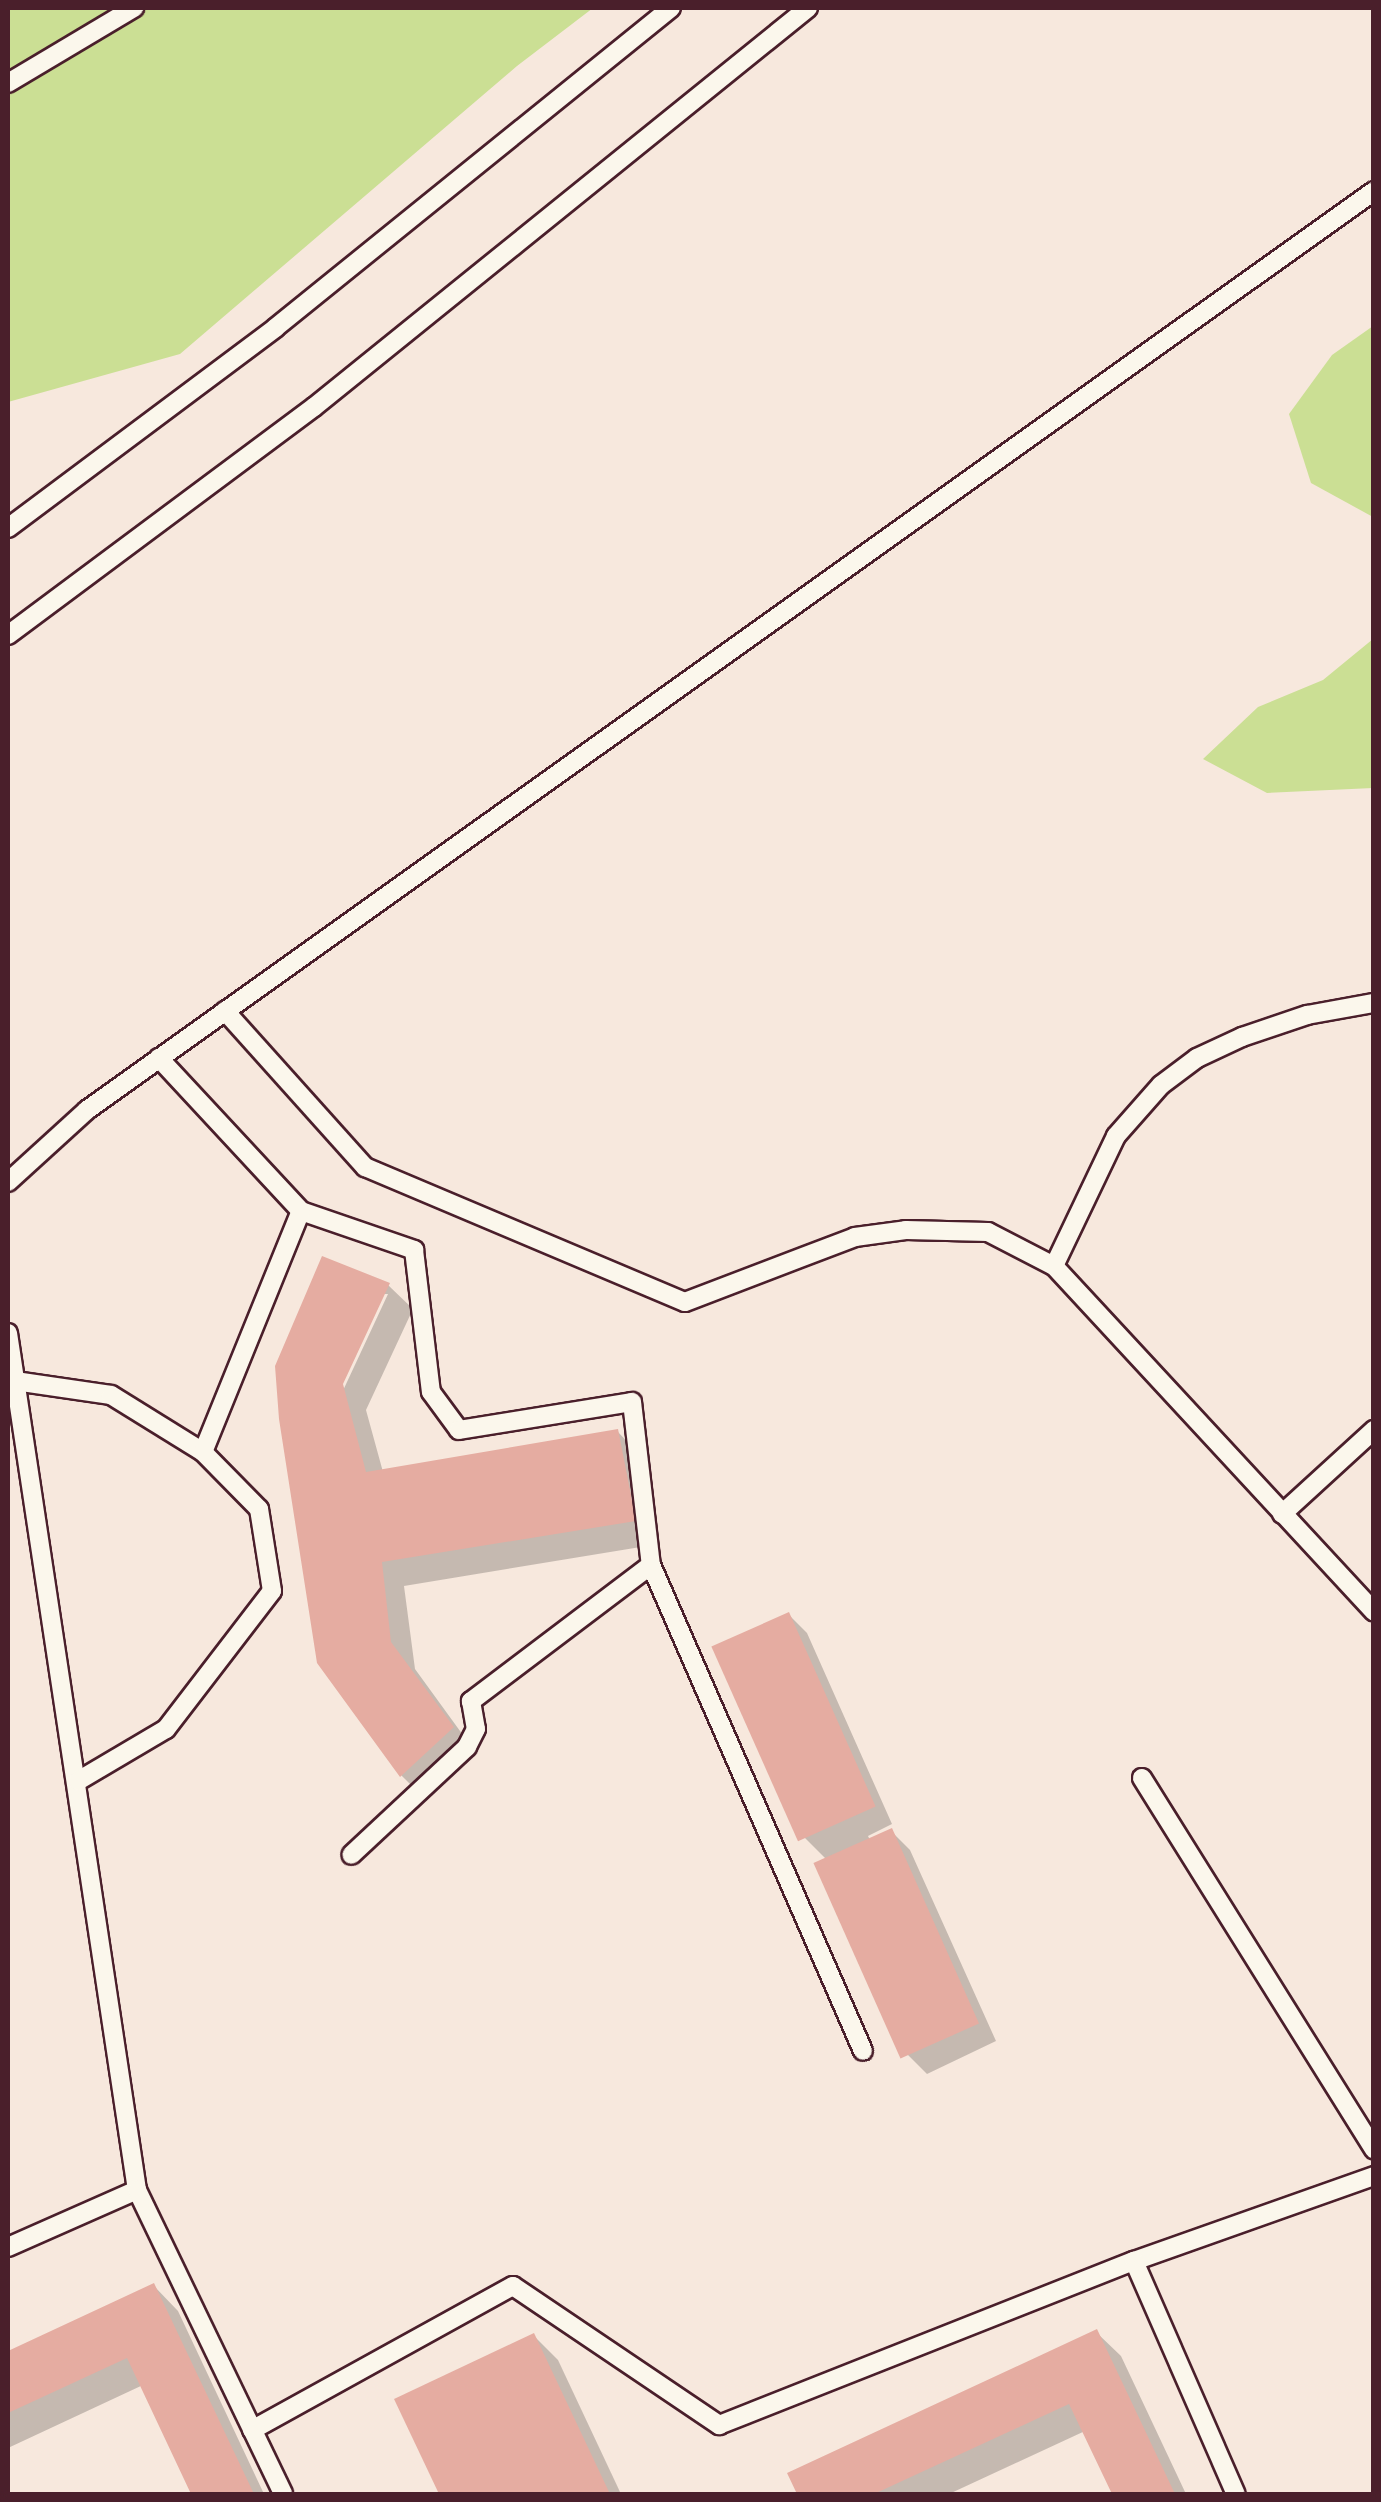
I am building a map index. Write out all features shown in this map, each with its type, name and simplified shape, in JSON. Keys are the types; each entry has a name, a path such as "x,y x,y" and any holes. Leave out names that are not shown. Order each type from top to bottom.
{"lane":[{"path":"8,83 134,8"},
{"path":"8,528 275,328 671,8"},
{"path":"8,635 314,406 808,8"},
{"path":"8,1182 87,1110 1374,192"},
{"path":"1054,1266 1116,1136 1161,1085 1197,1058 1242,1038 1307,1015 1374,1003"},
{"path":"224,1011 365,1167 684,1302 855,1237 906,1230 988,1232 1054,1266 1374,1611"},
{"path":"159,1058 301,1211 414,1250 431,1392 459,1430 632,1402 652,1565 863,2050"},
{"path":"203,1452 301,1211"},
{"path":"8,1334 137,2190 283,2494"},
{"path":"15,1380 111,1395 203,1452 259,1509 272,1591 166,1729 78,1781"},
{"path":"1282,1514 1374,1430"},
{"path":"351,1856 467,1747 476,1730 471,1701 652,1565"},
{"path":"1142,1778 1374,2149"},
{"path":"252,2430 513,2286 718,2424 1134,2261 1374,2176"},
{"path":"8,2247 137,2190"},
{"path":"1134,2261 1236,2494"}],"green space":[{"path":"8,8 593,8 517,66 180,354 8,402"},
{"path":"1373,326 1373,517 1311,483 1289,414 1332,355"},
{"path":"1373,639 1373,788 1267,793 1203,759 1258,707 1323,680"}],"building":[{"path":"322,1256 390,1283 343,1384 366,1472 618,1429 636,1521 382,1562 391,1642 454,1727 400,1777 317,1663 279,1419 275,1366"},
{"path":"789,1612 876,1807 798,1841 711,1647"},
{"path":"892,1828 979,2023 900,2058 813,1863"},
{"path":"154,2283 254,2494 191,2494 127,2358 8,2413 8,2351"},
{"path":"1097,2329 1175,2494 1112,2494 1069,2404 874,2494 797,2494 787,2473"},
{"path":"534,2333 610,2494 439,2494 394,2399"}]}
